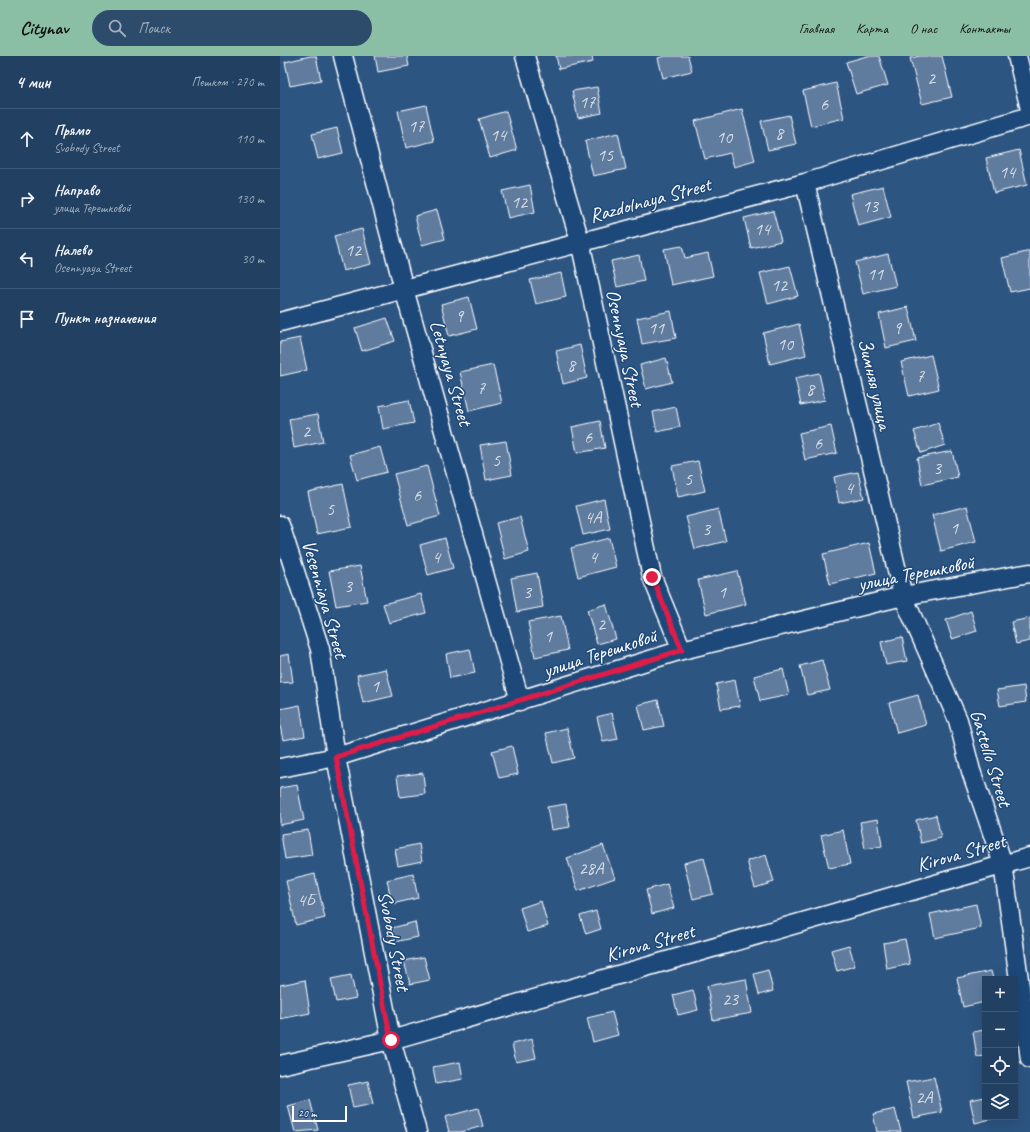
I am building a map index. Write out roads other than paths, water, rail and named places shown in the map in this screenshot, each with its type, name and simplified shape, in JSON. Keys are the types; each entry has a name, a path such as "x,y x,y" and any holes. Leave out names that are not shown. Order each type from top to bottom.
{"street":[{"name":"Letnyaya Street","path":"343,56 404,289 520,701"},
{"name":"Osennyaya Street","path":"525,56 580,241 652,577 682,650"},
{"path":"1017,56 1030,109"},
{"name":"Razdolnaya Street","path":"280,322 580,241 805,183 1030,116"},
{"name":"Зимняя улица","path":"805,183 903,596"},
{"name":"Vesenniaya Street","path":"280,525 286,568 320,649 336,757"},
{"name":"улица Терешковой","path":"280,768 336,757 682,650 903,596 1030,573"},
{"name":"Gastello Street","path":"903,596 958,720 971,771 1002,864 1030,1059"},
{"name":"Svobody Street","path":"336,757 391,1040 417,1132"},
{"name":"Kirova Street","path":"280,1065 391,1040 1030,857"}]}
